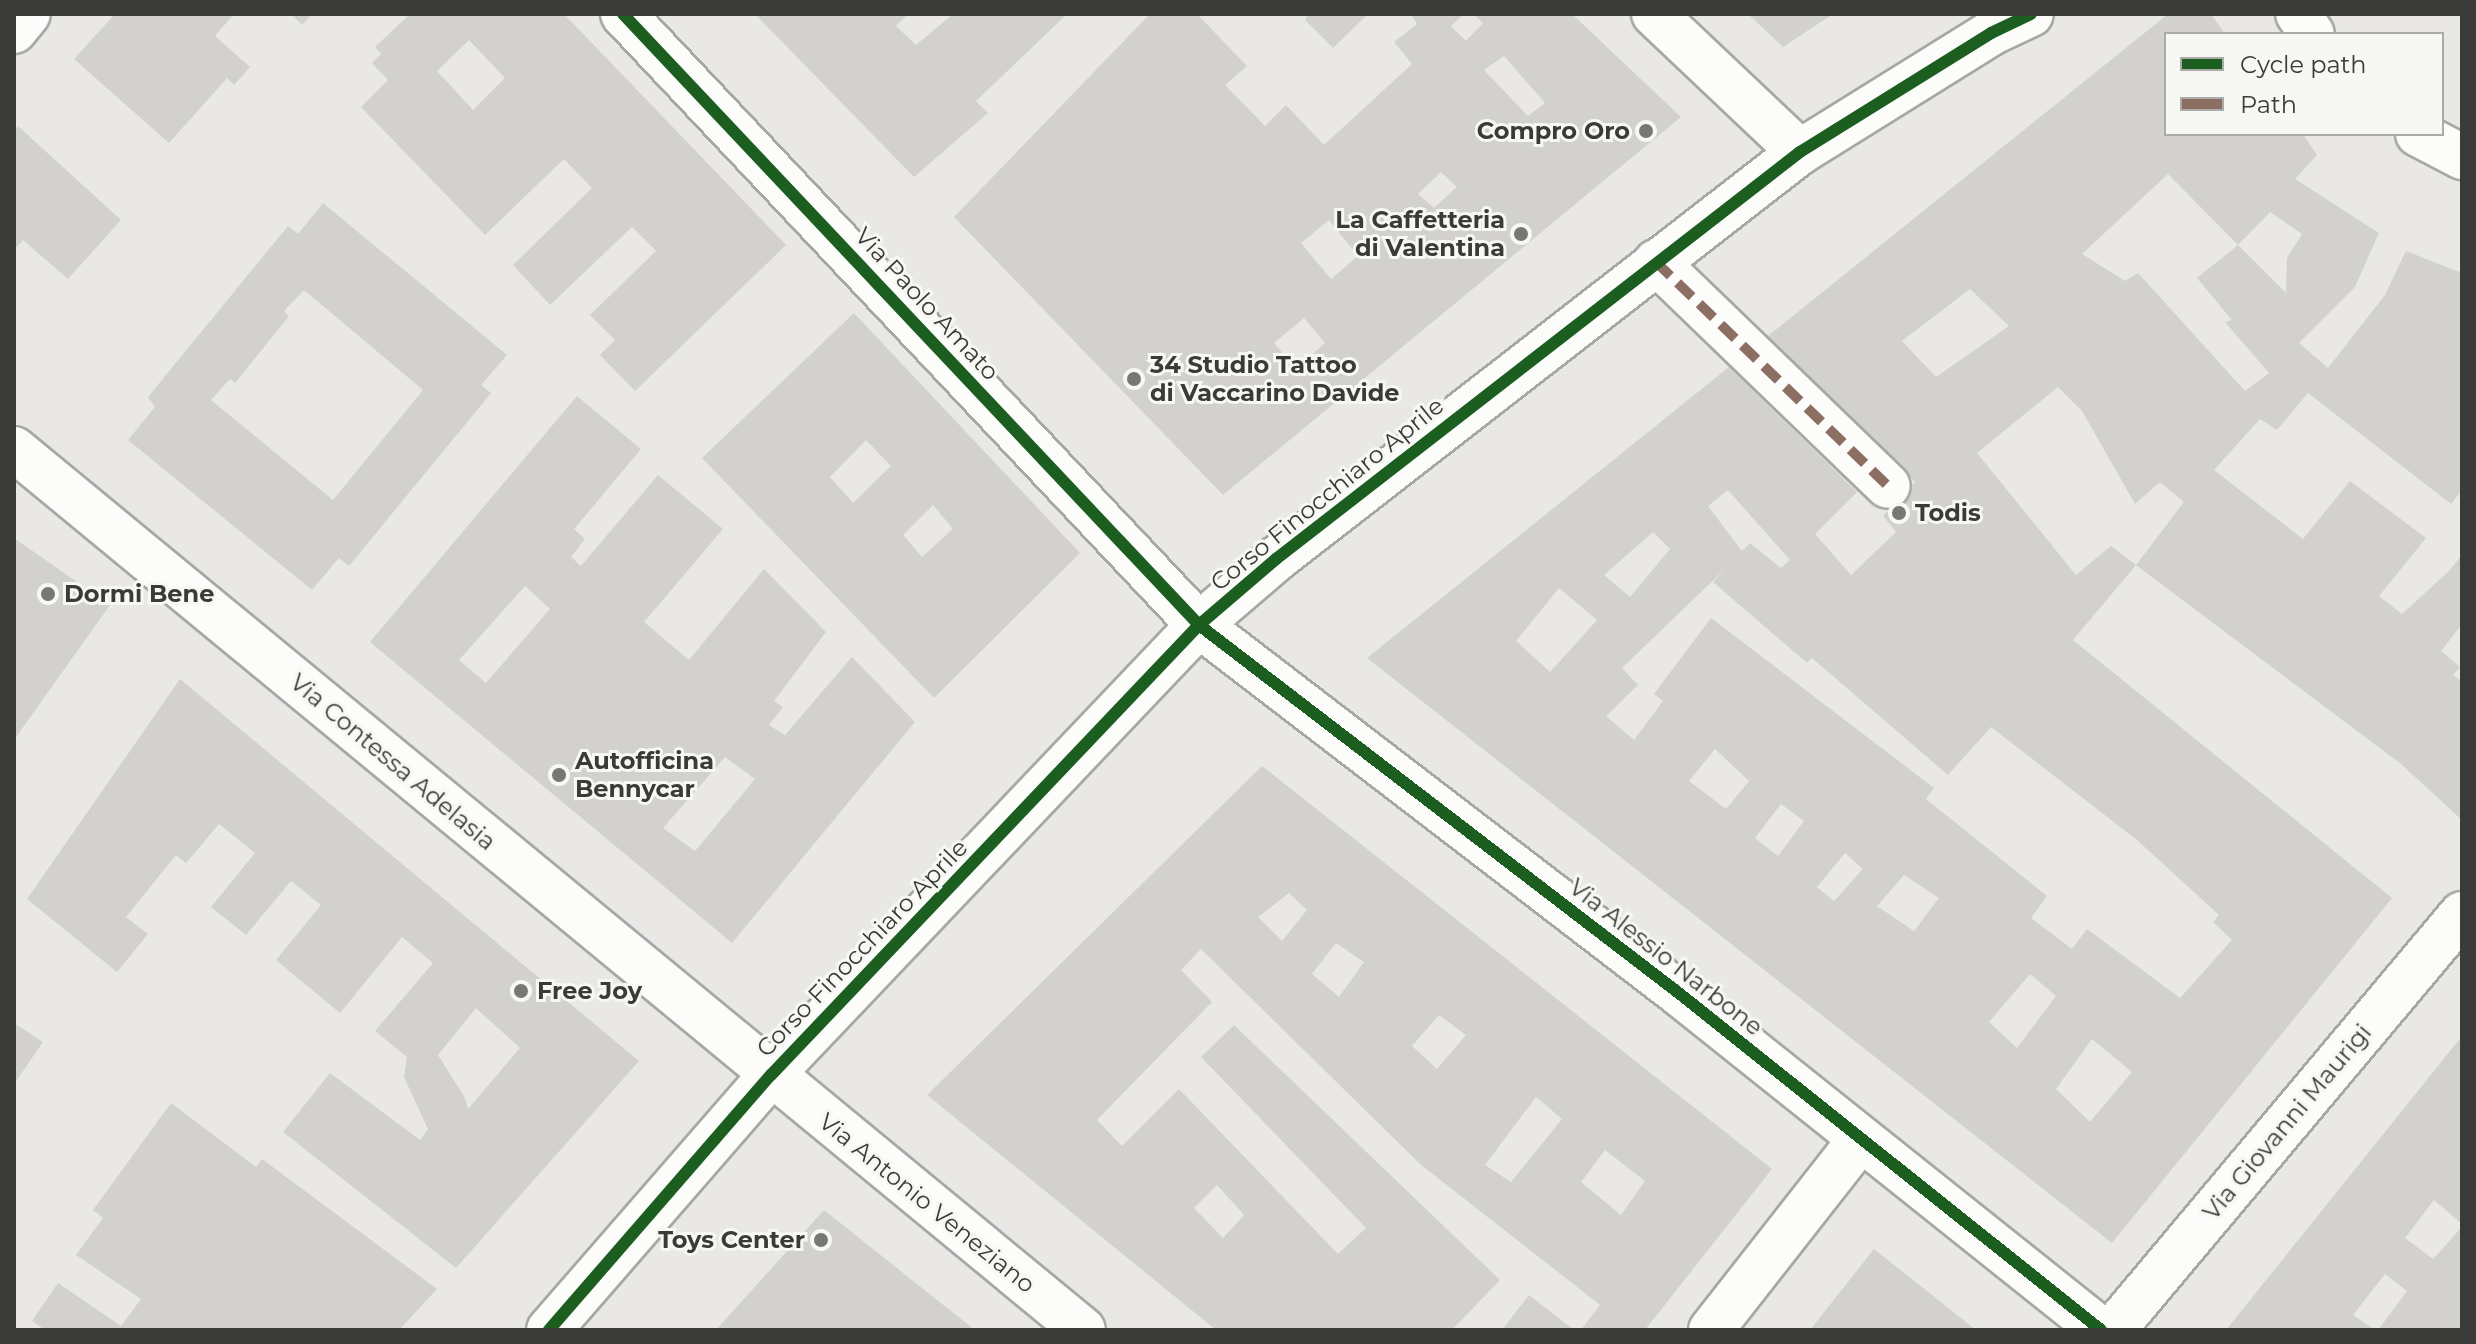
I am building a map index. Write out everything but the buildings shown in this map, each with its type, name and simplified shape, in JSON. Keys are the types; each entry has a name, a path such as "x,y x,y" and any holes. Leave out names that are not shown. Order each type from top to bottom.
{"street":[{"path":"14,31 28,14"},
{"name":"Via Paolo Amato","path":"623,14 1199,625"},
{"path":"1654,14 1800,152"},
{"name":"Corso Finocchiaro Aprile","path":"549,1330 771,1075 1199,625 1276,559 1800,152 1991,33 2031,14"},
{"path":"2298,14 2311,32"},
{"path":"2422,136 2462,157"},
{"path":"1656,262 1888,486"},
{"name":"Via Contessa Adelasia","path":"14,449 771,1075"},
{"name":"Via Alessio Narbone","path":"1199,625 1680,994 2101,1330"},
{"name":"Via Giovanni Maurigi","path":"2113,1330 2462,914"},
{"name":"Via Antonio Veneziano","path":"771,1075 1083,1330"},
{"path":"1711,1330 1861,1139"}],"marked path":[{"path":"1656,262 1888,486"}],"cycle path":[{"path":"623,14 1199,625 1680,994 2101,1330"},
{"path":"549,1330 771,1075 1199,625 1276,559 1800,152 1991,33 2031,14"}],"place":[{"name":"Compro Oro","path":"1646,131"},
{"name":"La Caffetteria di Valentina","path":"1521,234"},
{"name":"34 Studio Tattoo di Vaccarino Davide","path":"1134,379"},
{"name":"Todis","path":"1899,513"},
{"name":"Dormi Bene","path":"48,594"},
{"name":"Autofficina Bennycar","path":"559,775"},
{"name":"Free Joy","path":"521,991"},
{"name":"Toys Center","path":"821,1240"}]}
